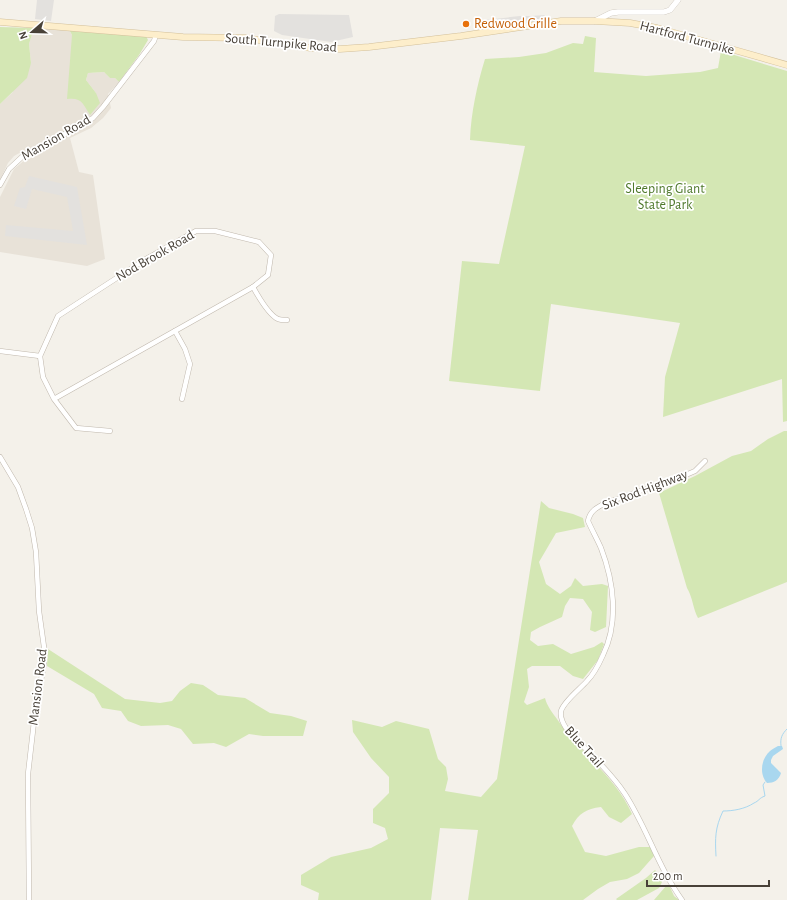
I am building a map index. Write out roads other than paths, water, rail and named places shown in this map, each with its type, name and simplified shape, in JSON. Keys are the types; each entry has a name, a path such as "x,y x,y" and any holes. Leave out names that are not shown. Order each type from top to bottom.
{"main road":[{"name":"Hartford Turnpike","path":"586,21 630,23 657,28 787,65"},
{"name":"South Turnpike Road","path":"0,22 183,37 246,38 311,48 340,49 465,36 557,22 586,21"}],"street":[{"path":"595,21 611,13 618,12 664,12 670,10 678,0"},
{"name":"Mansion Road","path":"0,185 9,169 23,156 87,123 98,113 154,41 156,34"},
{"name":"Nod Brook Road","path":"40,356 58,316 146,259 196,231 215,231 259,242 271,255 268,275 253,287 54,400"},
{"path":"253,287 261,302 278,319 287,320"},
{"path":"175,331 185,349 190,364 182,399"},
{"path":"0,351 40,356 43,377 54,400 76,428 110,431"},
{"name":"Mansion Road","path":"0,457 18,487 32,528 36,552 39,611 44,647 44,659 35,713 28,774 29,900"},
{"name":"Six Rod Highway","path":"588,521 591,512 599,507 695,471 705,461"},
{"name":"Blue Trail","path":"588,521 600,547 608,570 612,594 612,624 607,646 601,660 588,680 562,708 561,720 570,734 621,788 634,810 669,880 682,900"}],"water":[{"path":"778,746 782,746 783,749 773,756 771,763 781,773 776,781 767,783 764,779 762,771 763,762 767,754"}],"waterway":[{"path":"781,746 782,736 787,729"},
{"path":"716,856 716,833 723,811 747,807 765,796 763,785 765,782"}],"place":[{"name":"Redwood Grille","path":"466,24"}],"park label":[{"name":"Sleeping Giant State Park","path":"665,198"}]}
